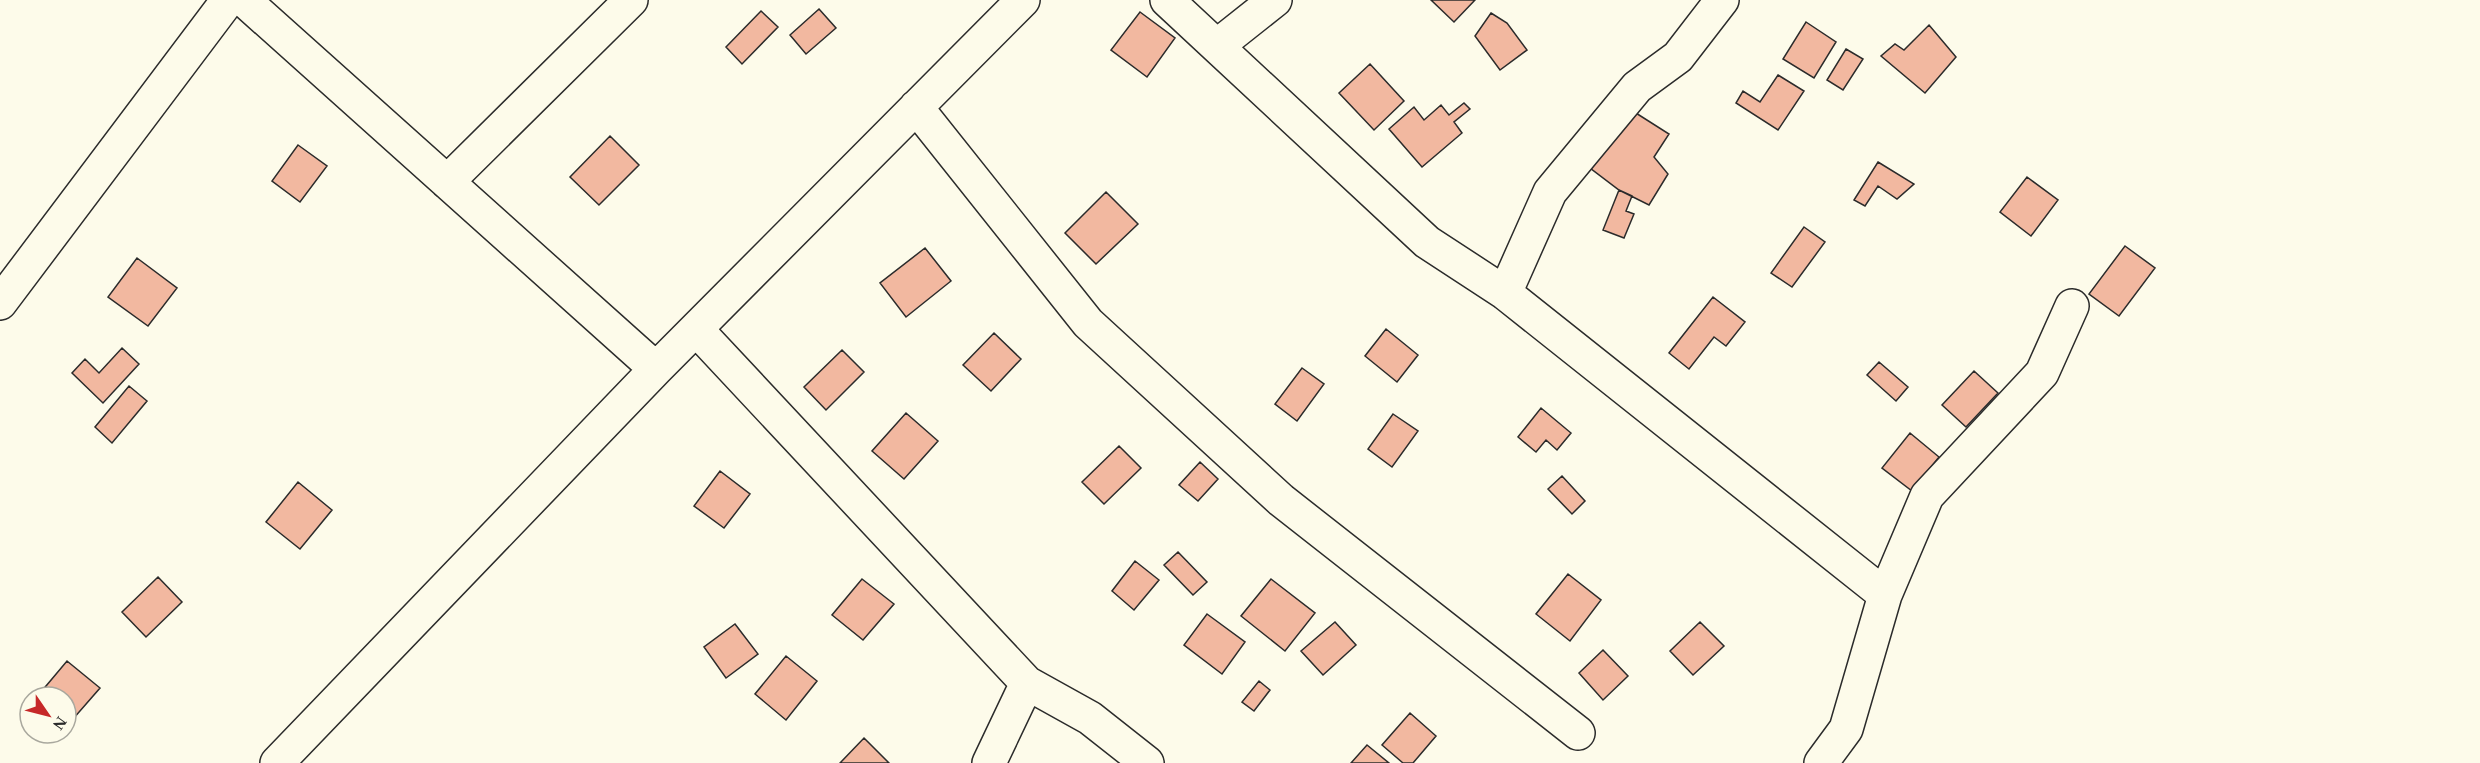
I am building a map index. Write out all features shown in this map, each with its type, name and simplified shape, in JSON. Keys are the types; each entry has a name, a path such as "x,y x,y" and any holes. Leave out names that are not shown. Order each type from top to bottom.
{"street":[{"path":"0,303 228,0"},
{"path":"244,0 656,369"},
{"path":"447,182 631,0"},
{"path":"276,763 656,369 1023,0"},
{"path":"1167,0 1427,242 1505,293 1884,595"},
{"path":"1217,46 1275,0"},
{"path":"1505,293 1550,192 1636,87 1678,57 1722,0"},
{"path":"916,107 1088,323 1281,500 1578,733"},
{"path":"1821,763 1846,729 1884,595 1928,496 2042,373 2072,306"},
{"path":"696,329 1027,683 1090,718 1147,763"},
{"path":"989,763 1027,683"}],"building":[{"path":"1431,0 1475,0 1454,22"},
{"path":"819,9 836,28 806,54 790,35"},
{"path":"761,11 778,27 742,64 726,47"},
{"path":"1140,12 1175,38 1147,77 1111,50"},
{"path":"1491,13 1507,23 1527,50 1500,70 1475,36"},
{"path":"1806,22 1836,42 1814,78 1783,59"},
{"path":"1929,25 1956,57 1925,93 1881,56 1895,44 1904,50"},
{"path":"1846,49 1863,59 1843,90 1827,80"},
{"path":"1370,64 1404,101 1374,130 1339,93"},
{"path":"1778,75 1804,91 1778,130 1736,103 1743,91 1760,102"},
{"path":"1464,103 1470,109 1454,122 1462,133 1422,167 1389,129 1414,107 1424,120 1441,105 1449,115"},
{"path":"1628,108 1669,134 1654,157 1668,174 1649,205 1619,190 1590,168"},
{"path":"610,136 639,165 599,205 570,177"},
{"path":"298,145 327,166 300,202 272,181"},
{"path":"1878,162 1914,184 1897,199 1878,186 1865,206 1854,200"},
{"path":"2027,177 2058,200 2031,236 2000,212"},
{"path":"1619,190 1632,196 1626,211 1634,214 1624,238 1603,230"},
{"path":"1106,192 1138,224 1096,264 1065,233"},
{"path":"1804,227 1825,242 1792,287 1771,273"},
{"path":"2125,246 2155,268 2119,316 2089,294"},
{"path":"925,248 951,281 906,317 880,283"},
{"path":"137,258 177,288 148,326 108,297"},
{"path":"1713,297 1745,322 1726,346 1714,337 1689,369 1669,353"},
{"path":"1386,329 1418,355 1397,382 1365,356"},
{"path":"994,333 1021,359 991,391 963,365"},
{"path":"122,348 139,364 103,403 72,373 85,359 99,373"},
{"path":"842,350 864,372 826,410 804,387"},
{"path":"1879,362 1908,387 1896,401 1867,375"},
{"path":"1302,368 1324,384 1297,421 1275,404"},
{"path":"1974,371 1998,393 1966,427 1942,405"},
{"path":"129,386 147,401 112,443 95,427"},
{"path":"1541,408 1571,433 1557,450 1546,440 1536,452 1518,437"},
{"path":"906,413 938,441 904,479 872,451"},
{"path":"1393,414 1418,431 1392,467 1368,449"},
{"path":"1910,433 1939,457 1912,491 1882,468"},
{"path":"1119,446 1141,468 1104,504 1082,482"},
{"path":"1200,462 1218,479 1198,501 1179,485"},
{"path":"720,471 750,494 724,528 694,506"},
{"path":"1562,476 1585,501 1572,514 1548,489"},
{"path":"298,482 332,510 300,549 266,522"},
{"path":"1178,552 1207,582 1193,595 1164,565"},
{"path":"1135,561 1159,580 1134,610 1112,591"},
{"path":"1568,574 1601,600 1570,641 1536,614"},
{"path":"158,577 182,602 146,637 122,612"},
{"path":"862,579 894,604 863,640 832,615"},
{"path":"1271,579 1315,613 1285,651 1241,616"},
{"path":"1207,614 1245,642 1222,674 1184,645"},
{"path":"1335,622 1356,645 1323,675 1301,651"},
{"path":"1700,622 1724,646 1693,675 1670,651"},
{"path":"735,624 758,654 726,678 704,647"},
{"path":"1603,650 1628,676 1603,700 1579,673"},
{"path":"786,656 817,681 786,720 755,694"},
{"path":"67,661 100,688 78,713 78,685 47,685"},
{"path":"1259,681 1270,690 1254,711 1242,702"},
{"path":"1410,713 1436,736 1413,763 1403,763 1382,745"},
{"path":"864,738 889,763 840,763"},
{"path":"1367,745 1389,763 1351,763"}]}
